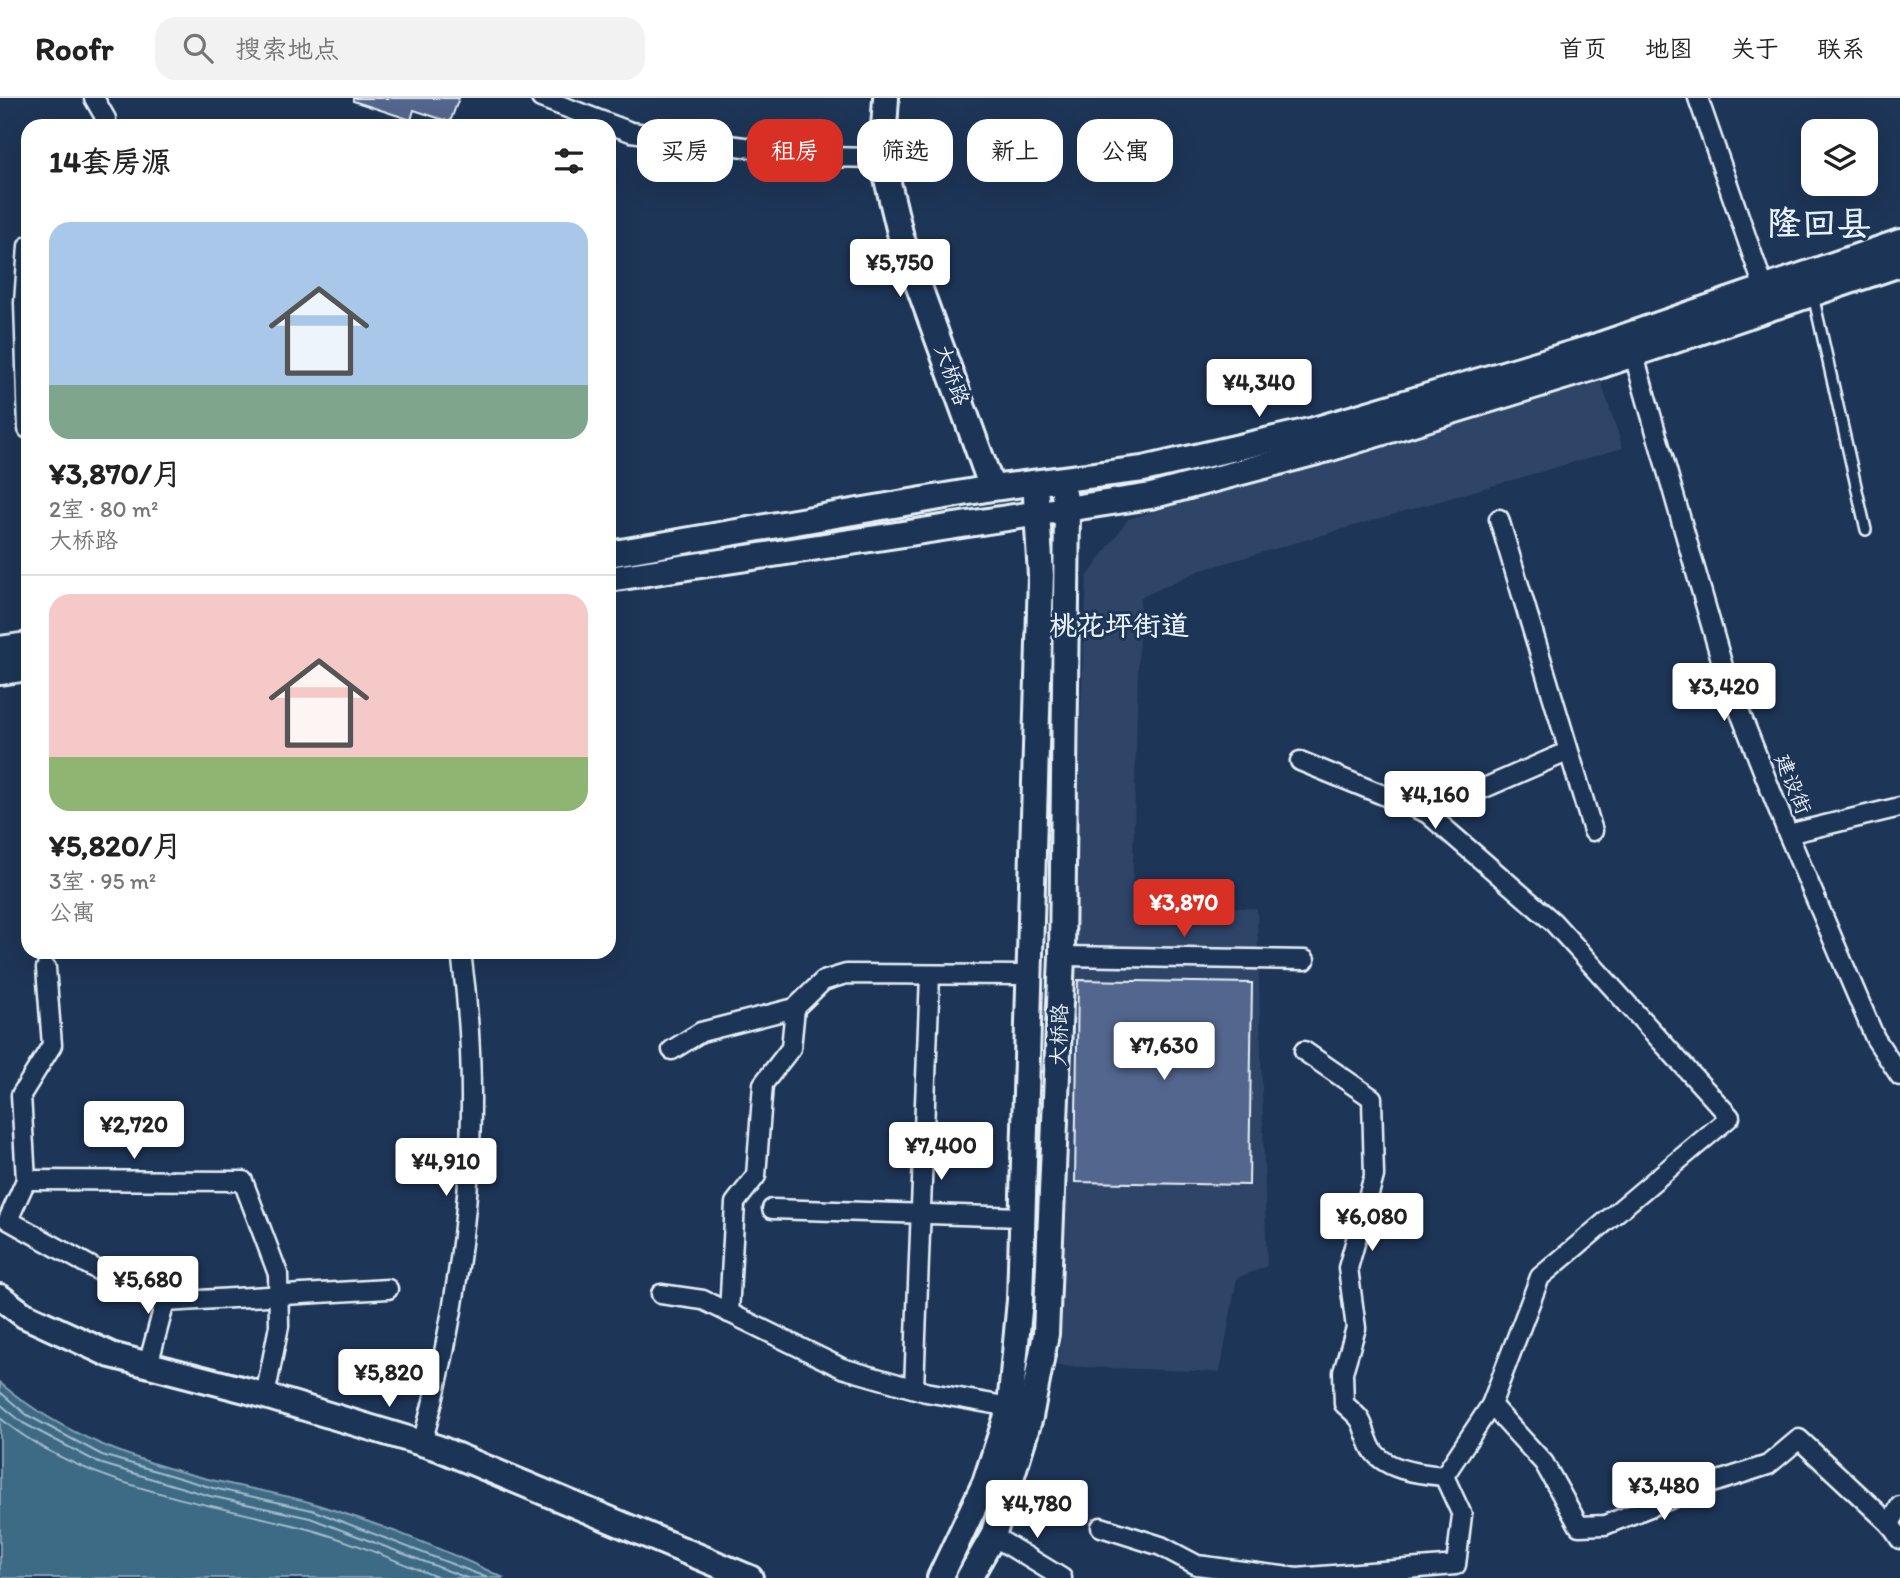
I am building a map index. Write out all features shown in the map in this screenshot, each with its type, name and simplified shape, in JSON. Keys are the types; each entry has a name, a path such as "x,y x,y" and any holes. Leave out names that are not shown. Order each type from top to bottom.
{"main road":[{"name":"大桥路","path":"885,119 886,98"},
{"name":"大桥路","path":"888,182 901,237 992,488"},
{"path":"616,578 1151,496 1315,452 1631,345 1764,288 1900,242"},
{"path":"616,553 992,488 1143,469 1314,430 1631,345 1813,294 1900,264"},
{"name":"大桥路","path":"968,1578 993,1536 1030,1417 1046,1334 1062,956 1067,509 1062,478"},
{"path":"940,1578 985,1483 1010,1408 1020,1300 1041,575 1034,482"},
{"path":"0,649 21,646"},
{"path":"0,672 21,669"},
{"path":"0,1297 24,1315 111,1355 265,1396 422,1444 606,1516 751,1578"}],"street":[{"path":"94,98 106,119"},
{"path":"541,98 597,119"},
{"path":"1698,98 1764,288"},
{"path":"616,126 631,132 820,157 857,158"},
{"name":"建设街","path":"1631,345 1726,677 1788,834 1875,1038 1900,1076"},
{"path":"1499,519 1567,752 1593,831"},
{"path":"1427,813 1567,752"},
{"path":"1300,761 1427,813 1553,922 1730,1117 1540,1278 1492,1405 1444,1476"},
{"path":"1788,834 1900,807"},
{"path":"1062,956 1305,960"},
{"path":"422,1444 443,1366 461,1261 473,1114 470,1016 462,959"},
{"path":"46,968 52,1045 21,1095 26,1180 8,1220 135,1291 165,1302 388,1289"},
{"path":"672,1050 701,1032 795,1008 823,981 846,974 1031,975"},
{"path":"914,1388 930,975"},
{"path":"729,1313 735,1203 756,1177 763,1084 791,1048 795,1008"},
{"path":"1304,1051 1372,1098 1374,1176 1348,1268 1356,1328 1343,1372 1344,1404 1364,1422 1370,1447 1385,1461 1412,1473 1444,1476"},
{"path":"26,1180 243,1181 278,1274 279,1326 265,1396"},
{"path":"772,1209 1022,1217"},
{"path":"661,1294 703,1300 842,1368 914,1388 1010,1408"},
{"path":"148,1365 165,1302"},
{"path":"1492,1405 1544,1463 1578,1526 1605,1525 1700,1487 1768,1465 1799,1440 1895,1531"},
{"path":"1101,1527 1161,1546 1197,1565 1297,1578 1456,1565 1462,1515 1444,1476"},
{"path":"1895,1531 1900,1506"},
{"path":"993,1536 1062,1578"}],"lane":[{"path":"1813,294 1866,530"}],"shaded area":[{"path":"1601,382 1623,448 1198,571 1140,598 1132,900 1257,909 1267,1266 1237,1278 1220,1372 1057,1366 1061,1341 1074,857 1087,577 1128,519"}],"water":[{"path":"0,1383 49,1418 130,1456 187,1474 315,1504 435,1547 504,1578 0,1578"}],"building":[{"path":"353,98 459,98 451,119 441,119 414,110 411,119 408,119 353,101"},
{"path":"1078,980 1252,983 1249,1185 1075,1182"}],"district":[{"name":"隆回县","path":"1819,223"},
{"name":"桃花坪街道","path":"1119,625"}]}
